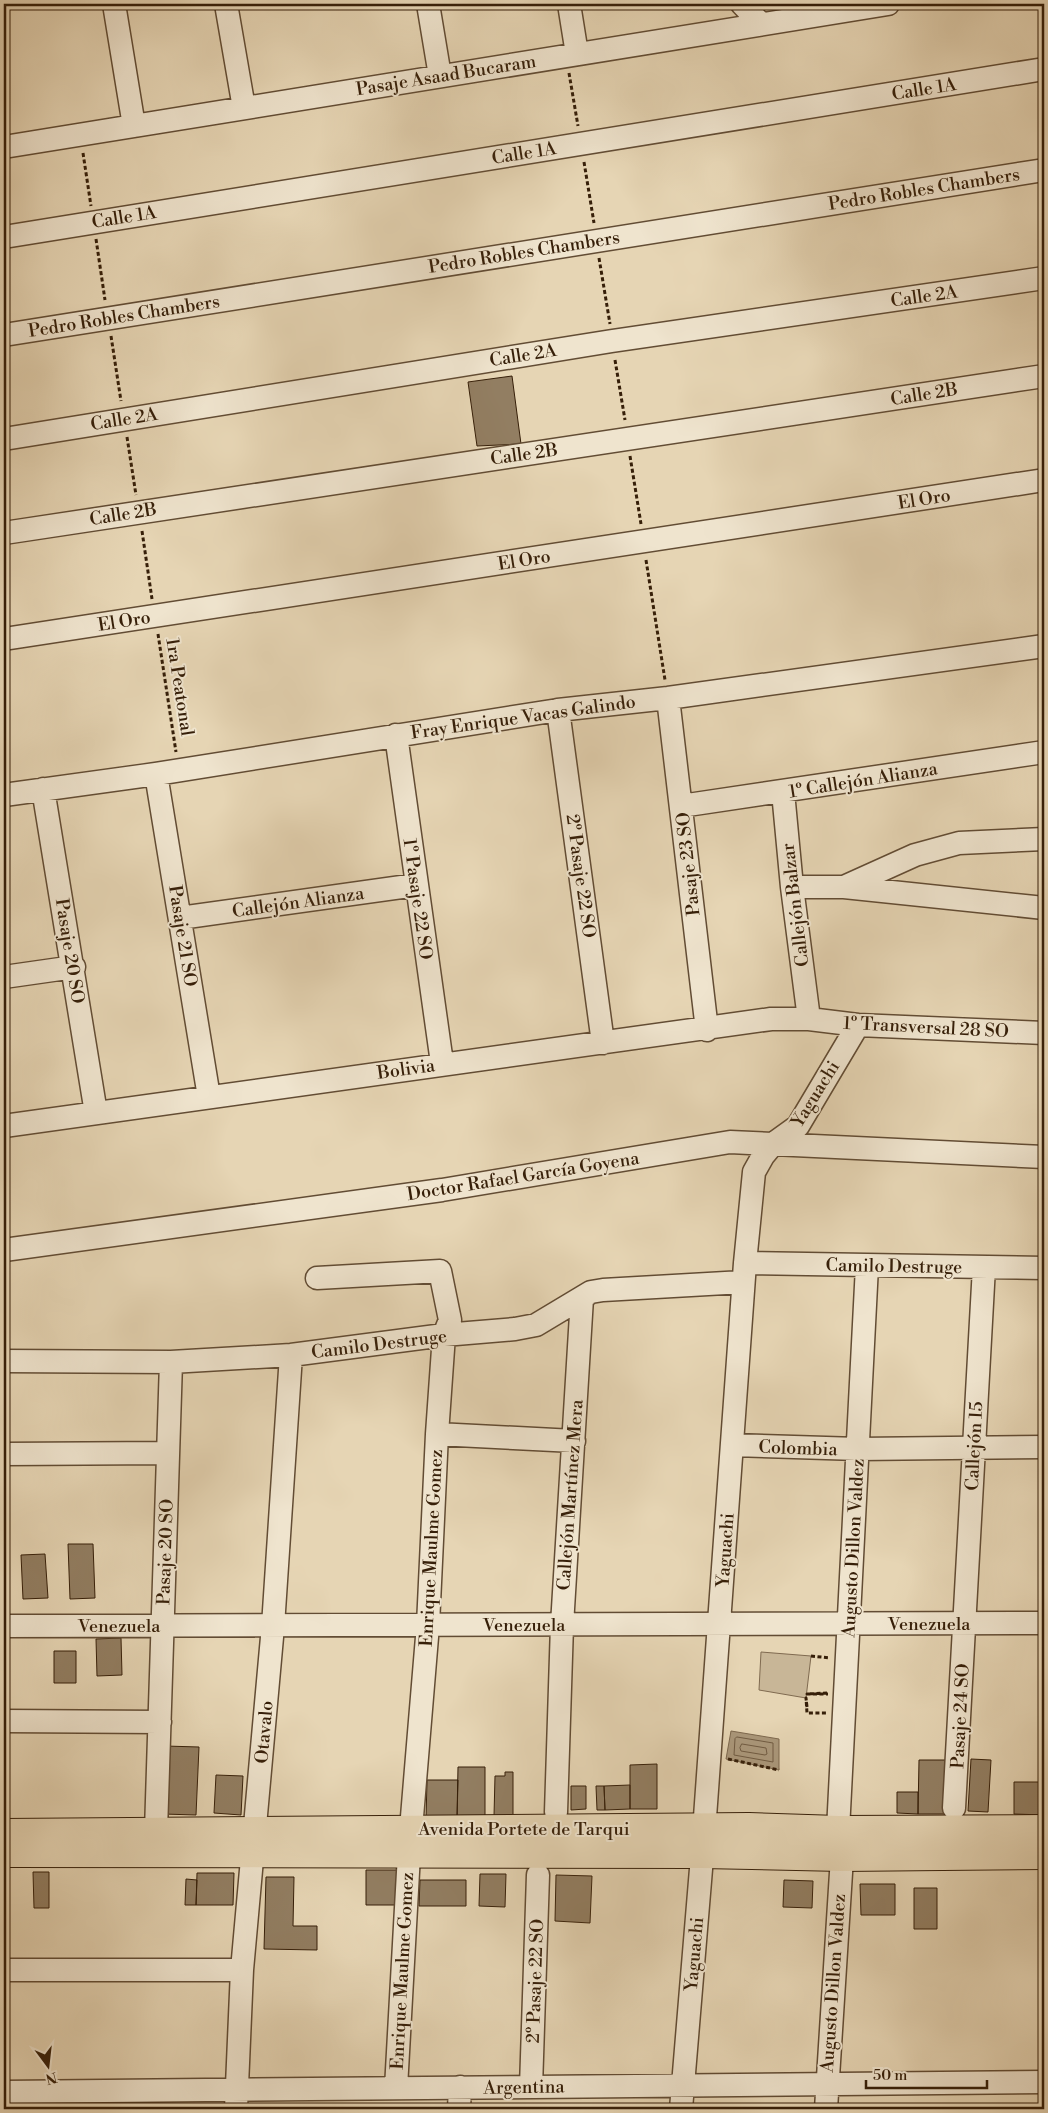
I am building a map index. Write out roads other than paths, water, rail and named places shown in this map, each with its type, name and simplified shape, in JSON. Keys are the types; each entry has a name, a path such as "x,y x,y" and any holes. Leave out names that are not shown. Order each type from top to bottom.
{"main road":[{"name":"Avenida Portete de Tarqui","path":"4,1853 254,1841 703,1840 838,1830 1044,1829"},
{"name":"Avenida Portete de Tarqui","path":"4,1833 156,1831 254,1841"},
{"name":"Avenida Portete de Tarqui","path":"703,1840 842,1857 1044,1855"}],"street":[{"path":"114,4 134,126"},
{"path":"226,4 244,108"},
{"path":"428,4 440,76"},
{"path":"569,4 572,55"},
{"path":"742,4 761,24"},
{"name":"Pasaje Asaad Bucaram","path":"4,147 888,4"},
{"name":"Calle 1A","path":"4,237 1044,69"},
{"name":"Pedro Robles Chambers","path":"4,335 1044,170"},
{"name":"Calle 2A","path":"4,438 612,341 1044,278"},
{"name":"Calle 2B","path":"4,533 139,511 1044,376"},
{"name":"El Oro","path":"4,639 1044,480"},
{"name":"Fray Enrique Vacas Galindo","path":"4,795 156,774 558,710 668,698 1044,646"},
{"name":"Pasaje 23 SO","path":"668,698 707,1030"},
{"name":"2º Pasaje 22 SO","path":"558,710 603,1043"},
{"name":"1º Pasaje 22 SO","path":"396,735 442,1064"},
{"name":"1º Callejón Alianza","path":"681,806 1044,752"},
{"name":"Pasaje 21 SO","path":"156,774 209,1097"},
{"name":"Pasaje 20 SO","path":"43,789 74,967 96,1113"},
{"name":"Callejón Balzar","path":"783,792 792,887 809,1019"},
{"path":"844,887 915,855 959,843 1044,839"},
{"name":"Callejón Alianza","path":"180,918 416,885"},
{"path":"792,887 844,887 1044,908"},
{"path":"4,976 74,967"},
{"name":"Bolivia","path":"4,1126 442,1064 707,1030 771,1019 809,1019"},
{"name":"1º Transversal 28 SO","path":"809,1019 858,1025 1044,1033"},
{"name":"Yaguachi","path":"681,2109 733,1445 744,1272 754,1172 763,1156 773,1144 798,1126 858,1025"},
{"path":"730,1142 748,1158 754,1172"},
{"name":"Doctor Rafael García Goyena","path":"4,1250 442,1190 730,1142 1044,1157"},
{"name":"Camilo Destruge","path":"4,1360 171,1362 291,1355 444,1335 515,1330 536,1325 591,1292 744,1272 868,1266 1044,1268"},
{"name":"Augusto Dillon Valdez","path":"838,1830 868,1266"},
{"name":"Callejón 15","path":"965,1624 984,1268"},
{"name":"Enrique Maulme Gomez","path":"317,1278 436,1270 442,1274 450,1320 444,1335 437,1434 428,1625 410,1841 396,2088"},
{"name":"Callejón Martínez Mera","path":"556,1812 562,1625 582,1298"},
{"name":"Otavalo","path":"236,2099 242,1970 273,1626 291,1355"},
{"name":"Pasaje 20 SO","path":"156,1831 171,1362"},
{"path":"437,1434 574,1440"},
{"name":"Colombia","path":"733,1445 858,1449 1044,1447"},
{"path":"4,1454 168,1453"},
{"name":"Venezuela","path":"4,1626 1044,1623"},
{"name":"Pasaje 24 SO","path":"954,1808 965,1624"},
{"path":"4,1721 160,1722"},
{"name":"Avenida Portete de Tarqui","path":"4,1839 254,1841 703,1840 1044,1835"},
{"name":"Avenida Portete de Tarqui","path":"703,1840 1044,1844"},
{"name":"Avenida Portete de Tarqui","path":"4,1847 254,1841"},
{"name":"Augusto Dillon Valdez","path":"826,2109 826,2084 842,1857"},
{"name":"2º Pasaje 22 SO","path":"531,2087 538,1875"},
{"path":"4,1970 242,1970"},
{"name":"Argentina","path":"4,2092 236,2099 396,2088 460,2098 531,2087 1044,2082"}],"water":[{"path":"731,1731 779,1739 779,1770 726,1759"}]}
